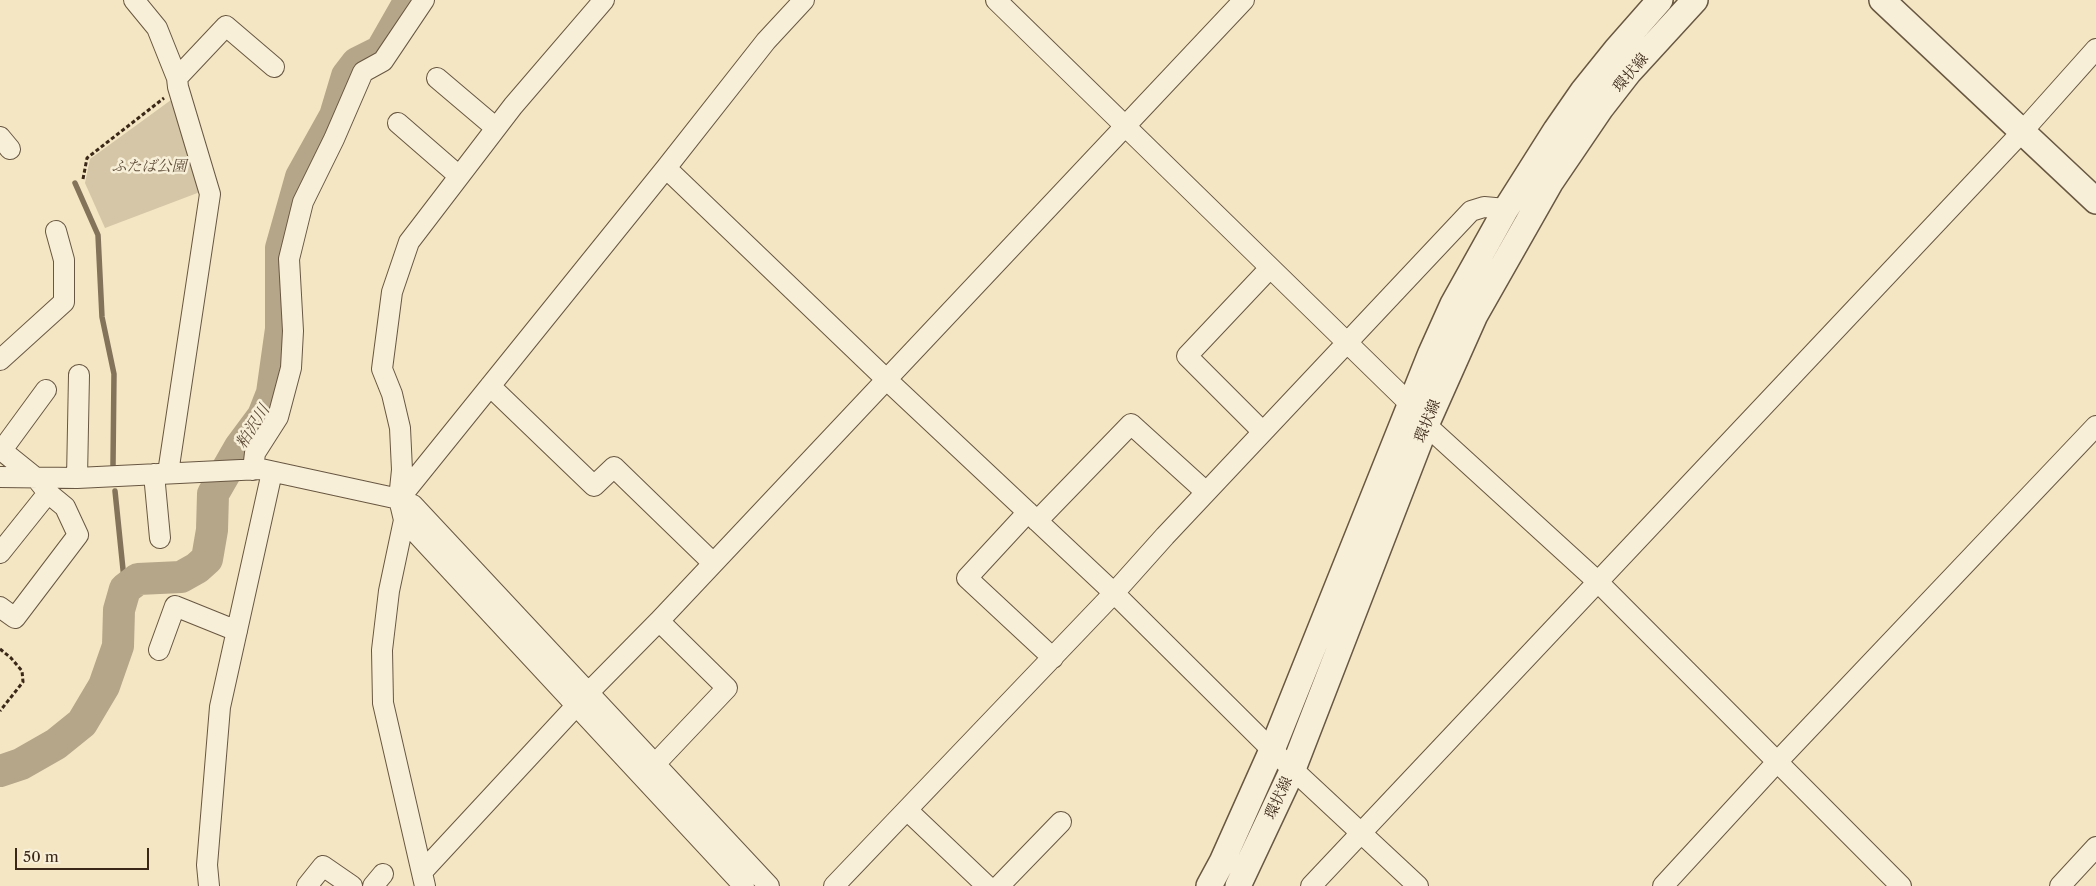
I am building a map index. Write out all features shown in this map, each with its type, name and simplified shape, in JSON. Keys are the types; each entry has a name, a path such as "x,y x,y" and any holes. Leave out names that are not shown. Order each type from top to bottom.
{"street":[{"path":"134,0 157,28 178,82 210,194 161,474 160,538"},
{"path":"209,886 207,865 220,707 236,631 262,471 255,453 278,417 291,368 293,331 289,259 303,202 344,118 363,72 383,61 424,0"},
{"path":"424,879 383,703 382,650 389,591 404,520 399,499 402,470 400,428 392,394 382,369 392,292 409,242 496,128 604,0"},
{"path":"399,499 766,41 804,0"},
{"path":"996,0 1410,404"},
{"name":"環状線","path":"1209,886 1222,862 1272,750 1410,404 1453,304 1530,168 1583,91 1660,0"},
{"name":"環状線","path":"1238,886 1293,769 1426,425 1474,316 1550,183 1601,108 1629,72 1696,0"},
{"path":"1882,0 2096,202"},
{"path":"424,879 582,699 659,621 886,380 1125,125 1235,3"},
{"path":"178,82 226,26 274,67"},
{"path":"1310,886 2021,133 2096,49"},
{"path":"437,78 496,128"},
{"path":"398,123 459,176"},
{"path":"666,168 886,380 1114,593 1272,750 1418,886"},
{"path":"834,886 1114,593 1206,492 1471,211 1484,207 1506,209"},
{"path":"0,360 64,302 64,260 56,231"},
{"path":"1263,432 1186,356 1270,268"},
{"path":"78,478 79,375"},
{"path":"490,386 594,486 614,467 713,563"},
{"path":"0,607 15,618 78,535 65,507 1,449 46,390"},
{"path":"1052,658 968,578 1131,424 1206,492"},
{"path":"1426,425 1597,581 1902,886"},
{"path":"1663,886 1776,762 2096,426"},
{"path":"0,477 42,486 78,478 262,471 399,499 413,505 744,886"},
{"path":"0,553 42,486"},
{"path":"404,520 582,699 655,764 769,886"},
{"path":"159,650 178,599 236,631"},
{"path":"655,764 727,688 659,621"},
{"path":"907,810 987,886"},
{"path":"999,886 1061,822"},
{"path":"2060,886 2096,847"},
{"path":"307,886 323,866 352,886"}],"path":[{"path":"83,179 87,158 178,82"},
{"path":"0,649 22,671 23,682 0,711"}],"green space":[{"name":"ふたば公園","path":"171,100 200,192 105,228 85,183 90,159"}],"waterway":[{"name":"粕沢川","path":"0,771 21,764 56,744 82,723 104,686 118,646 119,610 125,589 138,579 181,577 197,568 207,559 212,530 213,494 240,447 263,416 272,393 281,329 281,248 301,177 335,116 347,76 357,63 381,51 410,0"},
{"path":"75,183 98,235 102,317 114,374 113,465"},
{"path":"115,491 125,589"}]}
